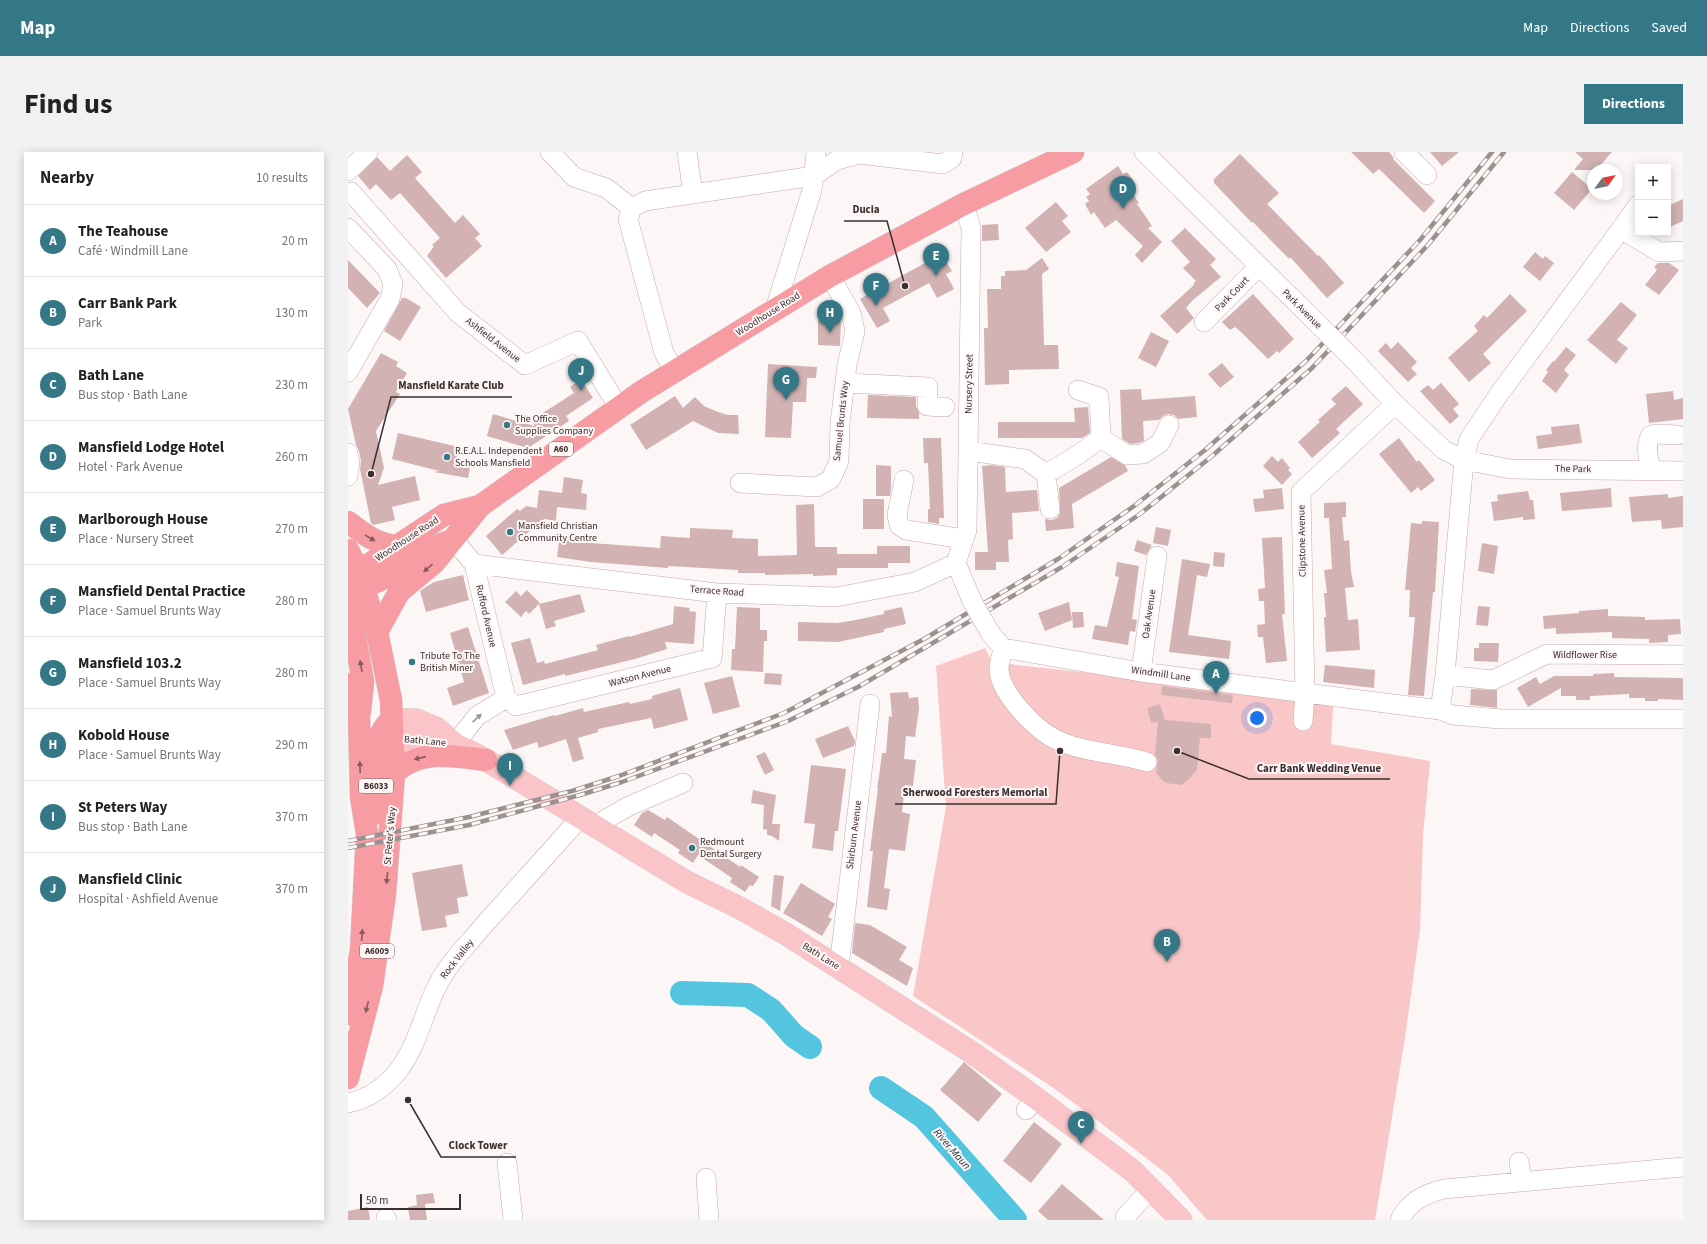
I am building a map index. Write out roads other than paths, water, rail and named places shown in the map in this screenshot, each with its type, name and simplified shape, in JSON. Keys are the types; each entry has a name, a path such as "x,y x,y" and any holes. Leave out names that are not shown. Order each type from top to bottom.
{"highway":[{"name":"Woodhouse Road","path":"352,592 387,576 424,551 453,539 480,506 642,392 775,309 830,276 964,204 1073,152"},
{"name":"Woodhouse Road","path":"352,592 396,546 444,515 480,506"},
{"path":"348,522 372,540 382,544 396,546"},
{"path":"377,632 399,592 434,563 453,539"},
{"name":"A6009","path":"348,550 352,592"},
{"path":"352,592 364,682 359,718 372,732 388,731"},
{"name":"St Peter's Way","path":"349,1076 372,986 386,894 394,793 394,773 388,731 391,700 377,632 352,592"},
{"name":"A6009","path":"348,684 359,718 362,797 367,834 361,950 348,1014"},
{"name":"B6033","path":"367,834 375,806 377,746 388,731"},
{"path":"394,773 411,761 440,755 486,760"}],"main road":[{"name":"Bath Lane","path":"388,731 456,744 486,760 687,882 740,908 786,934 971,1052 1031,1104 1133,1171 1181,1220"}],"street":[{"path":"348,170 368,152"},
{"path":"550,152 574,176 606,188 632,208"},
{"path":"687,152 693,194"},
{"path":"775,309 812,190 816,152"},
{"path":"675,372 664,353 628,219 632,208 645,201 814,176 837,160 859,154 943,164 952,158 953,152"},
{"name":"Park Avenue","path":"1144,152 1354,360 1395,404 1444,450 1464,460"},
{"path":"1404,152 1427,175"},
{"name":"Ashfield Avenue","path":"351,192 458,313 525,365 578,341 619,408"},
{"name":"Nursery Street","path":"956,563 968,530 968,451 975,394 971,228 964,204"},
{"path":"1440,710 1445,675 1464,460 1469,439 1499,394 1635,209"},
{"path":"348,228 387,269 393,284 390,299 348,372"},
{"path":"1621,229 1659,252 1683,251"},
{"name":"Park Court","path":"1204,322 1259,266"},
{"name":"Samuel Brunts Way","path":"740,483 817,487 831,478 839,461 840,423 847,365 856,331 851,313 830,276"},
{"path":"845,383 928,388 928,406 945,407"},
{"path":"1078,390 1099,397 1101,438"},
{"name":"Clipstone Avenue","path":"1303,721 1305,694 1301,492 1395,404"},
{"path":"1101,438 1127,455 1143,454 1160,443 1169,425"},
{"path":"1651,470 1647,448 1648,440 1651,435 1678,435"},
{"path":"1046,474 1076,456 1101,438"},
{"path":"968,451 1025,459 1046,474 1050,509"},
{"path":"348,453 350,462 348,476"},
{"name":"The Park","path":"1464,460 1510,469 1683,471"},
{"path":"904,480 897,515 899,525 906,530 964,539"},
{"name":"Rufford Avenue","path":"453,539 474,564 506,698"},
{"name":"Oak Avenue","path":"1141,672 1157,556"},
{"path":"956,563 973,603 997,641 999,670 1005,688 1013,703 1032,722 1054,739 1077,746 1147,762"},
{"name":"Terrace Road","path":"474,564 717,593 836,597 915,582 956,563"},
{"name":"Watson Avenue","path":"506,698 516,706 712,658 717,593"},
{"name":"Windmill Lane","path":"997,641 1141,672 1440,710 1453,715 1501,719 1683,719"},
{"name":"Wildflower Rise","path":"1445,675 1493,680 1547,654 1683,655"},
{"path":"456,744 477,716 506,698"},
{"name":"Shirburn Avenue","path":"839,967 870,704"},
{"name":"Rock Valley","path":"348,1103 357,1101 380,1089 398,1071 412,1048 433,990 448,968 510,896 587,822 683,783"},
{"path":"1519,1162 1522,1182"},
{"path":"506,1163 513,1220"},
{"path":"1400,1220 1413,1203 1430,1192 1444,1189 1683,1167"},
{"path":"706,1178 709,1220"},
{"path":"1125,1217 1151,1189"}],"waterway":[{"name":"River Maun","path":"682,993 748,995 771,1010 794,1036 810,1047"},
{"name":"River Maun","path":"881,1088 924,1117 1015,1220"}],"railway":[{"path":"348,841 469,817 572,791 619,776 784,713 924,639 1058,559 1134,506 1205,450 1306,361 1420,240 1492,152"},
{"path":"348,848 469,825 580,795 622,782 788,721 858,687 1062,567 1140,514 1211,457 1312,368 1427,246 1504,152"}],"place":[{"name":"Mansfield Lodge Hotel","path":"1123,209"},
{"name":"Marlborough House","path":"936,276"},
{"name":"Ducia","path":"905,286"},
{"name":"Mansfield Dental Practice","path":"876,306"},
{"name":"Kobold House","path":"830,333"},
{"name":"Mansfield Clinic","path":"581,391"},
{"name":"Mansfield 103.2","path":"786,400"},
{"name":"The Office Supplies Company","path":"507,425"},
{"name":"R.E.A.L. Independent Schools Mansfield","path":"447,457"},
{"name":"Mansfield Karate Club","path":"371,474"},
{"name":"Mansfield Christian Community Centre","path":"510,532"},
{"name":"Tribute To The British Miner","path":"412,662"},
{"name":"The Teahouse","path":"1216,694"},
{"name":"Sherwood Foresters Memorial","path":"1060,751"},
{"name":"Carr Bank Wedding Venue","path":"1177,751"},
{"name":"St Peters Way","path":"510,786"},
{"name":"Redmount Dental Surgery","path":"692,848"},
{"name":"Carr Bank Park","path":"1167,962"},
{"name":"Clock Tower","path":"408,1100"},
{"name":"Bath Lane","path":"1081,1144"}]}
